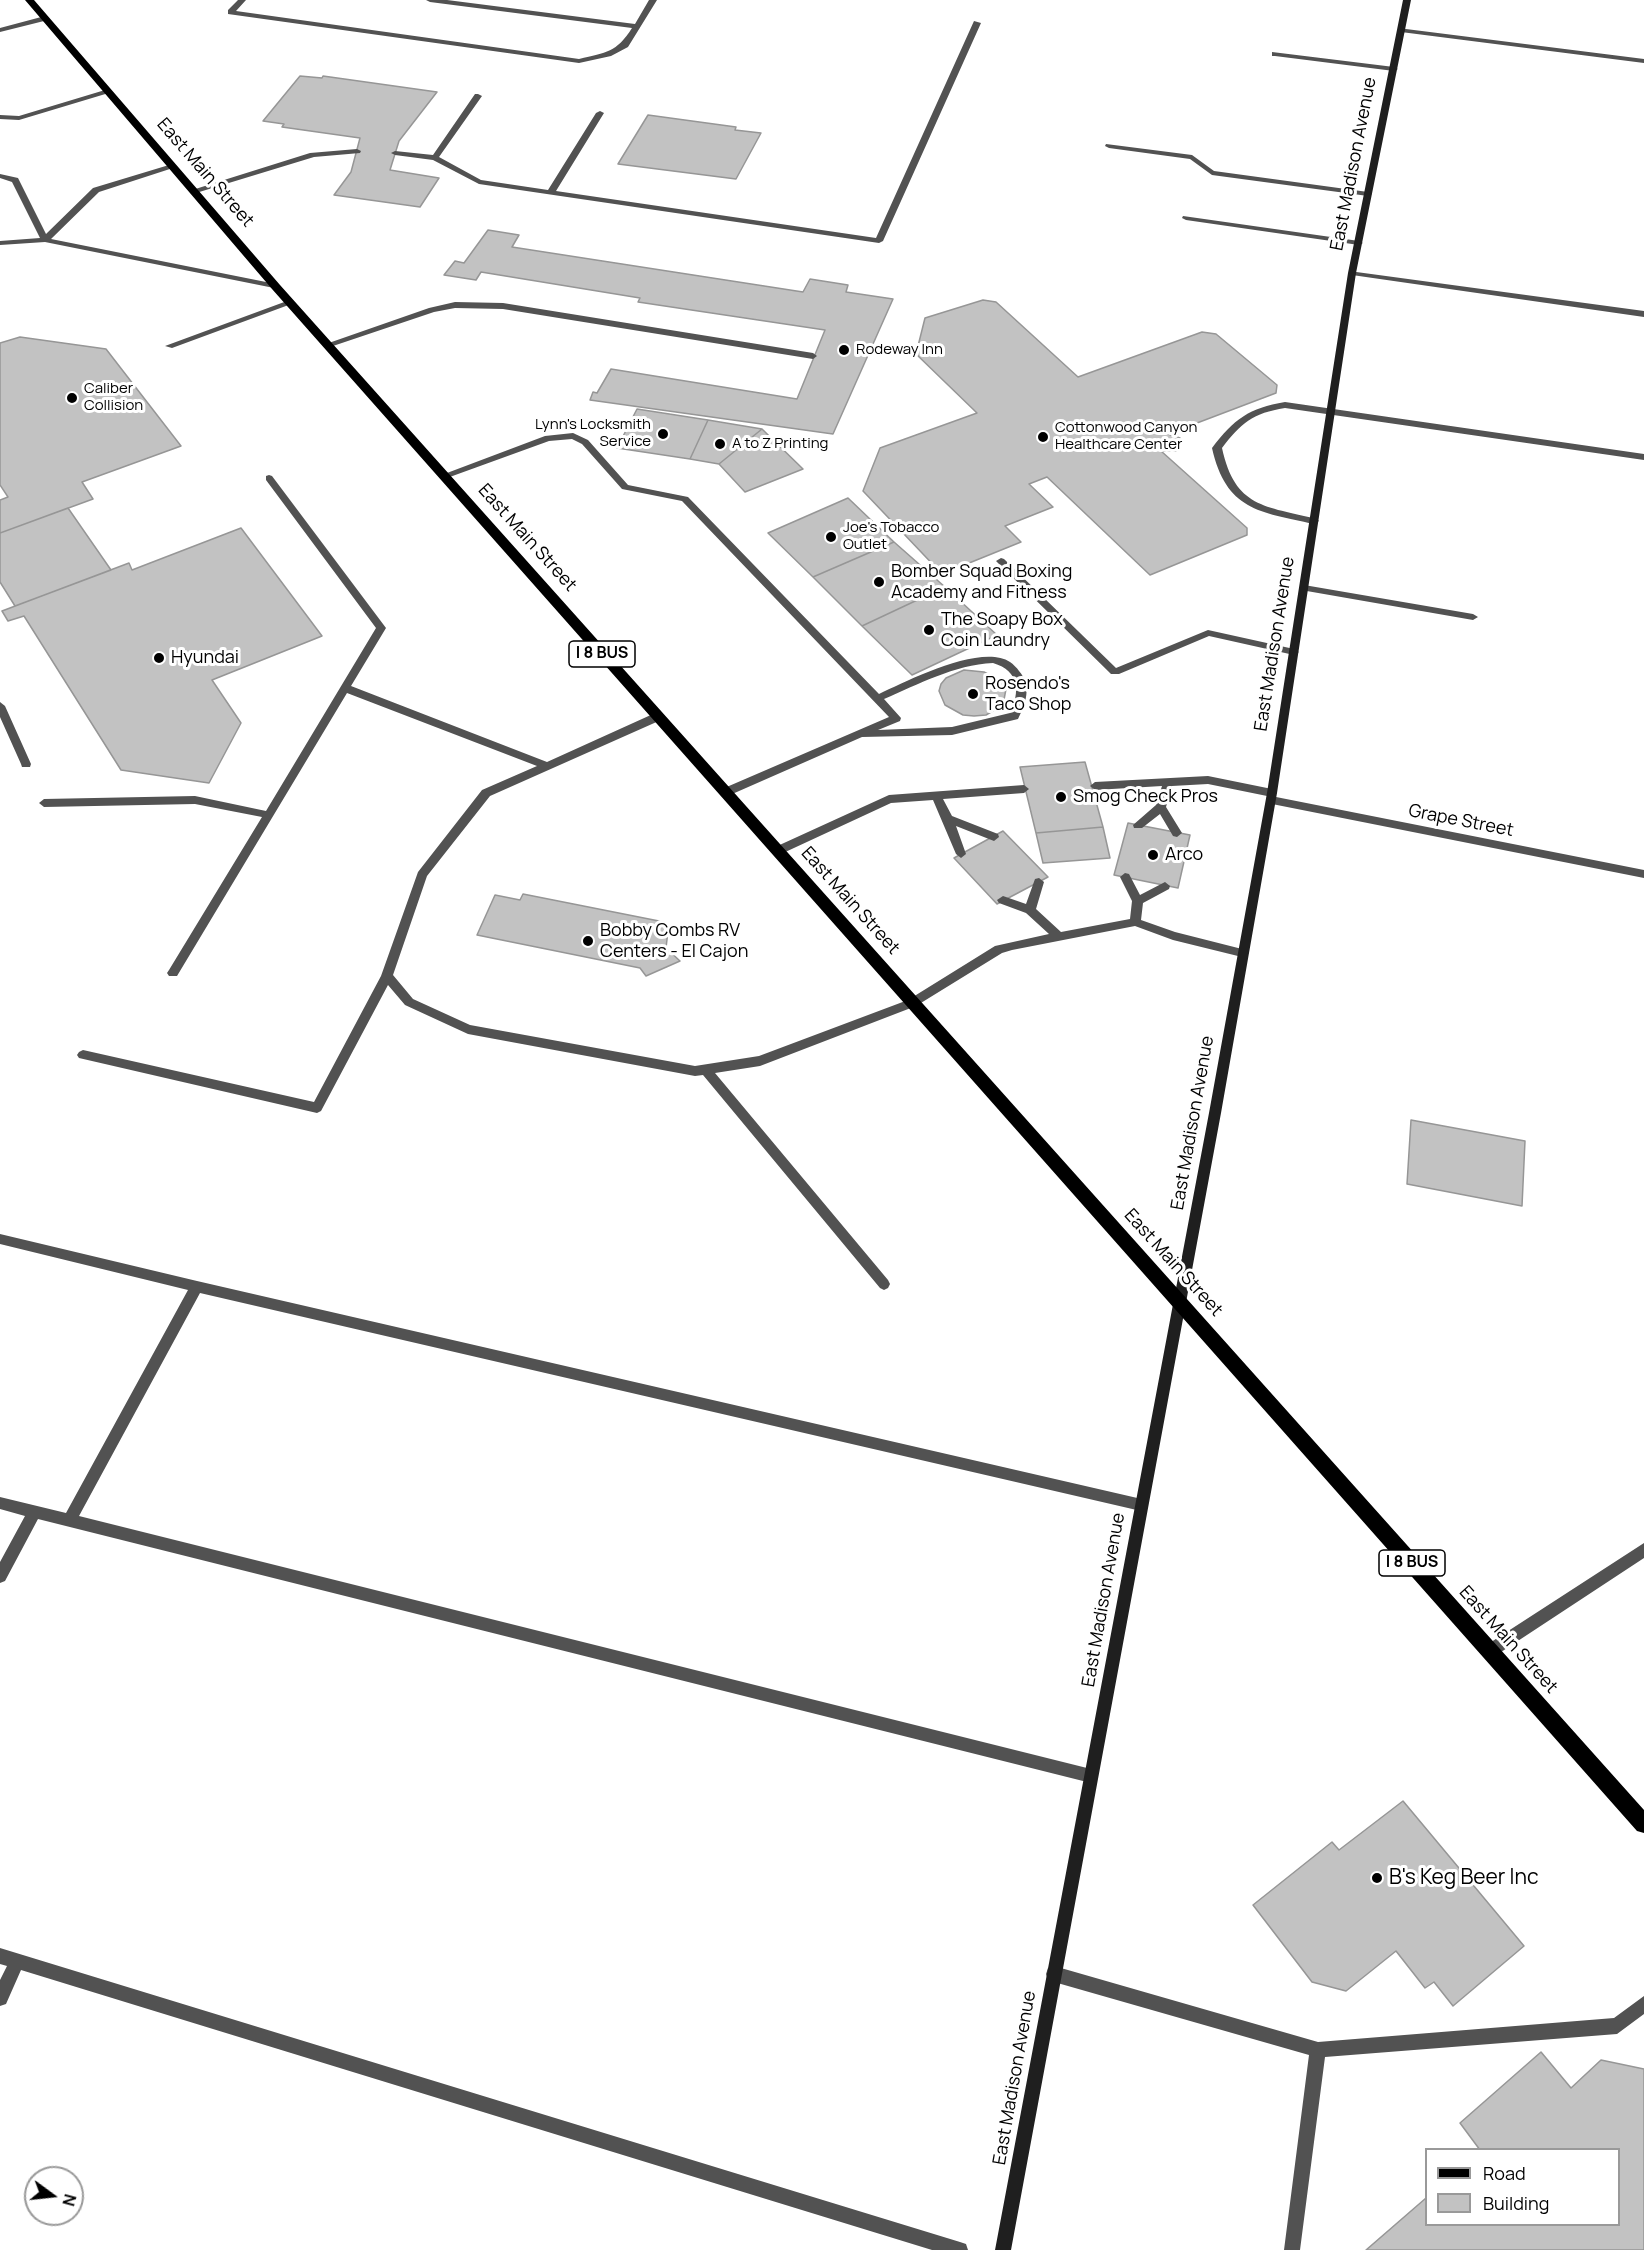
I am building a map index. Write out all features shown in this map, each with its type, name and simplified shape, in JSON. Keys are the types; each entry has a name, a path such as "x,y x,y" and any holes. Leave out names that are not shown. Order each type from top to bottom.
{"main road":[{"name":"East Main Street","path":"29,0 327,345 1644,1824"}],"street":[{"path":"242,0 231,12 579,61 608,54 625,45 653,0"},
{"path":"430,0 637,26"},
{"name":"East Madison Avenue","path":"1003,2250 1180,1302 1271,797 1352,273 1407,0"},
{"path":"0,30 45,18"},
{"path":"395,153 435,158 479,182 879,241 977,23"},
{"path":"1401,30 1644,62"},
{"path":"1275,54 1394,69"},
{"path":"0,117 19,118 108,92"},
{"path":"435,158 478,96"},
{"path":"551,192 600,113"},
{"path":"1109,146 1192,157 1212,173 1368,194"},
{"path":"193,191 313,155 357,152"},
{"path":"45,240 96,190 172,167"},
{"path":"0,176 15,180 45,240"},
{"path":"1186,219 1359,243"},
{"path":"0,243 45,240 276,287"},
{"path":"1352,273 1644,314"},
{"path":"169,346 290,303"},
{"path":"327,345 432,310 454,305 474,305 503,306 813,356"},
{"path":"1314,521 1257,508 1238,495 1220,467 1217,448 1238,421 1263,408 1285,405 1644,457"},
{"path":"444,476 548,438 573,436 585,442 625,487 685,499 896,718 726,792"},
{"path":"173,973 381,628 269,478"},
{"path":"1001,561 1115,672 1208,633 1294,652"},
{"path":"1304,588 1473,617"},
{"path":"858,734 952,731 1014,716 1023,697 1019,676 1004,662 980,659 962,663 878,698"},
{"path":"345,687 547,766"},
{"path":"0,706 26,764"},
{"path":"83,1055 317,1108 387,976 422,875 486,793 657,717"},
{"name":"Grape Street","path":"1095,786 1208,780 1271,797 1644,874"},
{"path":"1138,825 1161,807 1168,782"},
{"path":"777,851 889,799 1024,789"},
{"path":"936,795 961,854"},
{"path":"44,803 195,800 269,815"},
{"path":"1161,807 1177,832"},
{"path":"948,819 994,837"},
{"path":"1125,877 1138,900 1135,922"},
{"path":"1030,910 1039,882"},
{"path":"1138,900 1165,886"},
{"path":"1003,900 1030,910 1058,936"},
{"path":"387,976 408,1002 468,1029 695,1071 760,1061 912,1003 999,949 1058,936 1135,922 1173,936 1242,953"},
{"path":"706,1070 884,1284"},
{"path":"0,1239 197,1287 1141,1505"},
{"path":"69,1521 197,1287"},
{"path":"0,1503 1091,1776"},
{"path":"0,1576 35,1511"},
{"path":"1490,1651 1644,1550"},
{"path":"0,1956 960,2250"},
{"path":"0,1998 17,1961"},
{"path":"1054,1974 1318,2050 1617,2026 1644,2004"},
{"path":"1292,2250 1318,2050"}],"building":[{"path":"300,76 322,78 323,76 437,92 399,141 390,170 439,178 420,207 334,195 351,172 360,138 282,127 284,124 263,121"},
{"path":"648,115 736,127 735,130 761,133 736,179 618,164"},
{"name":"Rodeway Inn","path":"488,230 519,235 512,247 803,292 810,279 848,285 846,292 893,299 833,434 590,400 593,392 597,393 611,369 797,399 825,330 638,302 640,298 481,272 476,280 444,275 455,261 464,263"},
{"name":"Cottonwood Canyon Healthcare Center","path":"983,300 996,302 1078,377 1202,332 1216,334 1277,385 1276,393 1168,434 1180,438 1176,451 1161,451 1247,528 1247,535 1150,575 1047,477 1029,484 1053,507 1005,526 1021,542 942,574 863,491 880,448 977,413 916,354 925,318"},
{"name":"Caliber Collision","path":"20,337 106,349 181,446 82,482 93,499 0,533 0,500 8,497 0,485 0,343"},
{"name":"Lynn's Locksmith Service","path":"637,409 708,420 690,459 617,448"},
{"name":"A to Z Printing","path":"708,420 762,429 719,464 690,459"},
{"path":"762,429 803,469 745,492 719,464"},
{"name":"Joe's Tobacco Outlet","path":"848,498 894,542 813,577 768,533"},
{"path":"68,508 111,570 15,606 0,582 0,533"},
{"name":"Hyundai","path":"241,528 322,636 212,680 241,723 209,783 121,770 24,616 8,621 2,611 129,563 132,570"},
{"name":"Bomber Squad Boxing Academy and Fitness","path":"894,542 945,587 862,626 813,577"},
{"name":"The Soapy Box Coin Laundry","path":"945,587 997,635 912,675 862,626"},
{"name":"Rosendo's Taco Shop","path":"964,670 984,672 1001,681 1006,689 1003,705 986,715 974,716 963,715 945,705 939,691 941,684 946,678"},
{"name":"Smog Check Pros","path":"1085,762 1103,827 1036,833 1020,767"},
{"name":"Arco","path":"1128,823 1190,835 1178,888 1114,875"},
{"path":"1103,827 1110,858 1043,863 1036,833"},
{"path":"1003,831 1048,877 997,904 954,858"},
{"name":"Bobby Combs RV Centers - El Cajon","path":"523,894 659,921 665,924 668,931 666,948 680,961 646,976 640,968 477,935 495,895 520,900"},
{"path":"1411,1120 1525,1141 1522,1206 1407,1184"},
{"name":"B's Keg Beer Inc","path":"1403,1801 1524,1946 1453,2006 1434,1982 1425,1988 1396,1951 1346,1991 1312,1982 1253,1905 1332,1842 1339,1850"},
{"path":"1541,2052 1571,2088 1601,2060 1644,2069 1644,2250 1366,2250 1425,2199 1425,2226 1620,2226 1620,2148 1479,2148 1460,2123"}],"place":[{"name":"Rodeway Inn","path":"844,350"},
{"name":"Caliber Collision","path":"72,398"},
{"name":"Lynn's Locksmith Service","path":"663,434"},
{"name":"Cottonwood Canyon Healthcare Center","path":"1043,437"},
{"name":"A to Z Printing","path":"720,444"},
{"name":"Joe's Tobacco Outlet","path":"831,537"},
{"name":"Bomber Squad Boxing Academy and Fitness","path":"879,582"},
{"name":"The Soapy Box Coin Laundry","path":"929,630"},
{"name":"Hyundai","path":"159,658"},
{"name":"Rosendo's Taco Shop","path":"973,694"},
{"name":"Smog Check Pros","path":"1061,797"},
{"name":"Arco","path":"1153,855"},
{"name":"Bobby Combs RV Centers - El Cajon","path":"588,941"},
{"name":"B's Keg Beer Inc","path":"1377,1878"}]}
